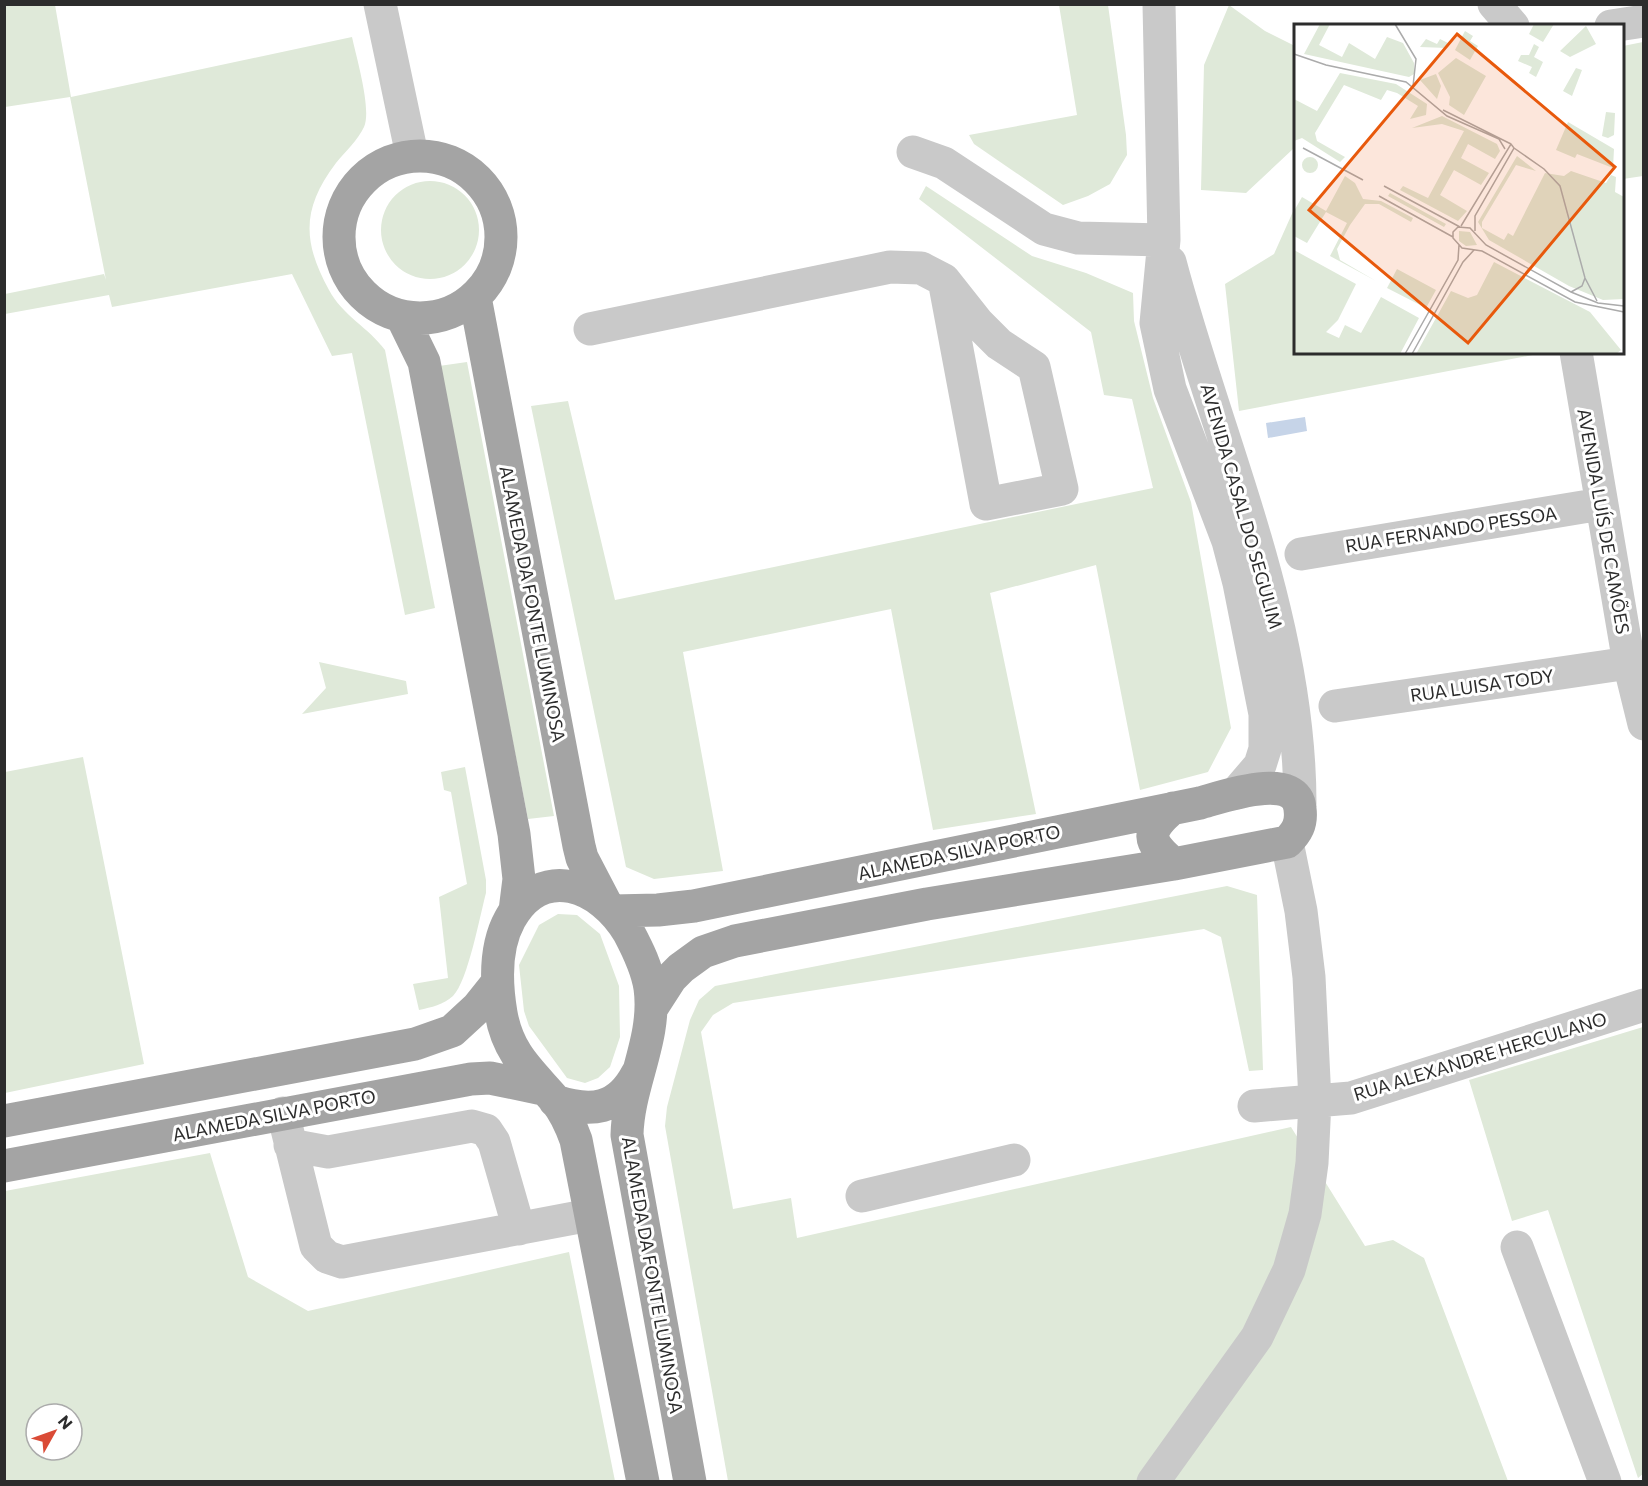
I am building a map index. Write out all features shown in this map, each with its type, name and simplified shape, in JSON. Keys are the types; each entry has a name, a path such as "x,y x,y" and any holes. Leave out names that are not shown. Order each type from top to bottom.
{"main road":[{"path":"412,155 441,158 468,171 488,193 500,220 501,248 492,275 475,297 453,312 428,318 402,316 375,305 354,285 342,260 338,231 345,204 361,180 384,163 412,155"},
{"name":"ALAMEDA DA FONTE LUMINOSA","path":"475,297 582,858 610,908 624,925 644,965 650,987 651,1009 646,1049 627,1118 627,1135 690,1482"},
{"name":"ALAMEDA DA FONTE LUMINOSA","path":"402,316 423,362 510,812 519,866 515,911"},
{"name":"ALAMEDA SILVA PORTO","path":"610,908 658,910 694,906 1265,788 1280,788 1290,793 1300,804"},
{"name":"AVENIDA CASAL DO SEGULIM","path":"1287,842 1299,829 1300,804"},
{"path":"1173,808 1153,829 1153,840 1157,848 1174,864"},
{"path":"651,1009 671,978 681,968 703,952 735,941 927,904 1174,864 1287,842"},
{"name":"ALAMEDA DA FONTE LUMINOSA","path":"610,908 580,887 554,886 542,889 515,911 508,921 502,943 497,983 502,1015 511,1043 524,1066 569,1122 576,1140 643,1482"},
{"path":"4,1121 415,1044 452,1031 471,1014 497,983"},
{"name":"ALAMEDA DA FONTE LUMINOSA","path":"549,1095 573,1106 589,1108 607,1105 627,1089 639,1070"},
{"name":"ALAMEDA SILVA PORTO","path":"4,1166 471,1079 490,1078 549,1095"}],"street":[{"path":"380,4 412,155"},
{"name":"AVENIDA CASAL DO SEGULIM","path":"1159,4 1164,240 1156,323 1168,378 1228,542 1244,605 1265,714 1265,748 1260,765 1236,793"},
{"path":"1494,4 1511,24"},
{"path":"1624,24 1644,21"},
{"path":"913,152 944,163 1044,230 1078,238 1164,240"},
{"name":"AVENIDA CASAL DO SEGULIM","path":"1164,240 1188,330 1262,563 1278,628 1293,711 1300,780 1300,804"},
{"path":"590,329 890,267 921,268 944,280 999,344 1034,367 1062,489 987,504 944,280"},
{"name":"AVENIDA LUÍS DE CAMÕES","path":"1576,354 1629,663 1644,724"},
{"name":"RUA FERNANDO PESSOA","path":"1301,554 1601,504"},
{"name":"RUA LUISA TODY","path":"1335,706 1629,663"},
{"path":"1153,1482 1257,1338 1289,1270 1306,1203 1312,1163 1316,1101 1309,977 1301,911 1287,842"},
{"name":"RUA ALEXANDRE HERCULANO","path":"1254,1106 1351,1098 1644,1005"},
{"path":"283,1113 316,1246 327,1257 342,1262 591,1215"},
{"path":"290,1145 328,1152 472,1126 486,1130 494,1142 519,1229"},
{"path":"862,1196 1014,1160"},
{"path":"1517,1248 1605,1482"}],"green space":[{"path":"5,4 55,5 71,97 352,37 365,96 366,119 361,132 336,163 317,195 312,210 310,240 320,272 334,299 385,350 435,608 405,615 352,353 332,356 292,274 112,307 109,295 5,314 5,294 104,274 106,280 70,97 5,107"},
{"path":"1059,5 1108,5 1127,155 1110,184 1088,196 1063,205 974,144 969,135 1077,115"},
{"path":"1229,5 1265,31 1294,46 1294,146 1246,193 1201,190 1204,65"},
{"path":"1643,42 1643,176 1624,179 1624,46"},
{"path":"430,181 440,182 457,189 471,203 478,220 478,240 471,257 457,271 440,278 430,279 420,278 403,271 389,257 382,240 381,230 382,220 389,203 403,189 420,182"},
{"path":"926,186 1032,256 1086,273 1133,293 1134,321 1153,398 1191,502 1231,728 1208,772 1140,790 1096,565 990,593 1036,814 933,830 891,609 683,652 723,871 654,879 626,867 531,406 568,401 615,600 1153,488 1132,399 1104,395 1091,332 919,199"},
{"path":"1294,209 1294,354 1538,354 1239,411 1225,284 1274,254"},
{"path":"467,362 554,816 528,819 439,366"},
{"path":"319,662 406,681 408,694 302,714 326,688"},
{"path":"83,757 144,1064 5,1093 5,772"},
{"path":"465,767 486,880 486,893 464,977 458,988 445,1002 419,1010 413,984 448,978 439,897 467,884 451,792 444,790 441,772"},
{"path":"1227,886 1257,895 1263,1070 1249,1071 1221,937 1204,929 733,1003 713,1015 701,1032 733,1209 791,1198 797,1238 1291,1127 1365,1246 1393,1240 1424,1258 1508,1481 728,1481 665,1126 667,1107 690,1020 699,1000 715,986"},
{"path":"558,914 577,915 600,934 619,986 620,1037 610,1067 598,1078 585,1083 567,1078 529,1026 524,1011 519,965 539,925"},
{"path":"1643,1027 1644,1473 1638,1478 1548,1210 1512,1221 1469,1080"},
{"path":"210,1153 248,1277 308,1311 569,1252 615,1481 5,1481 5,1191"}],"water":[{"path":"1305,417 1307,431 1268,438 1266,423"}]}
